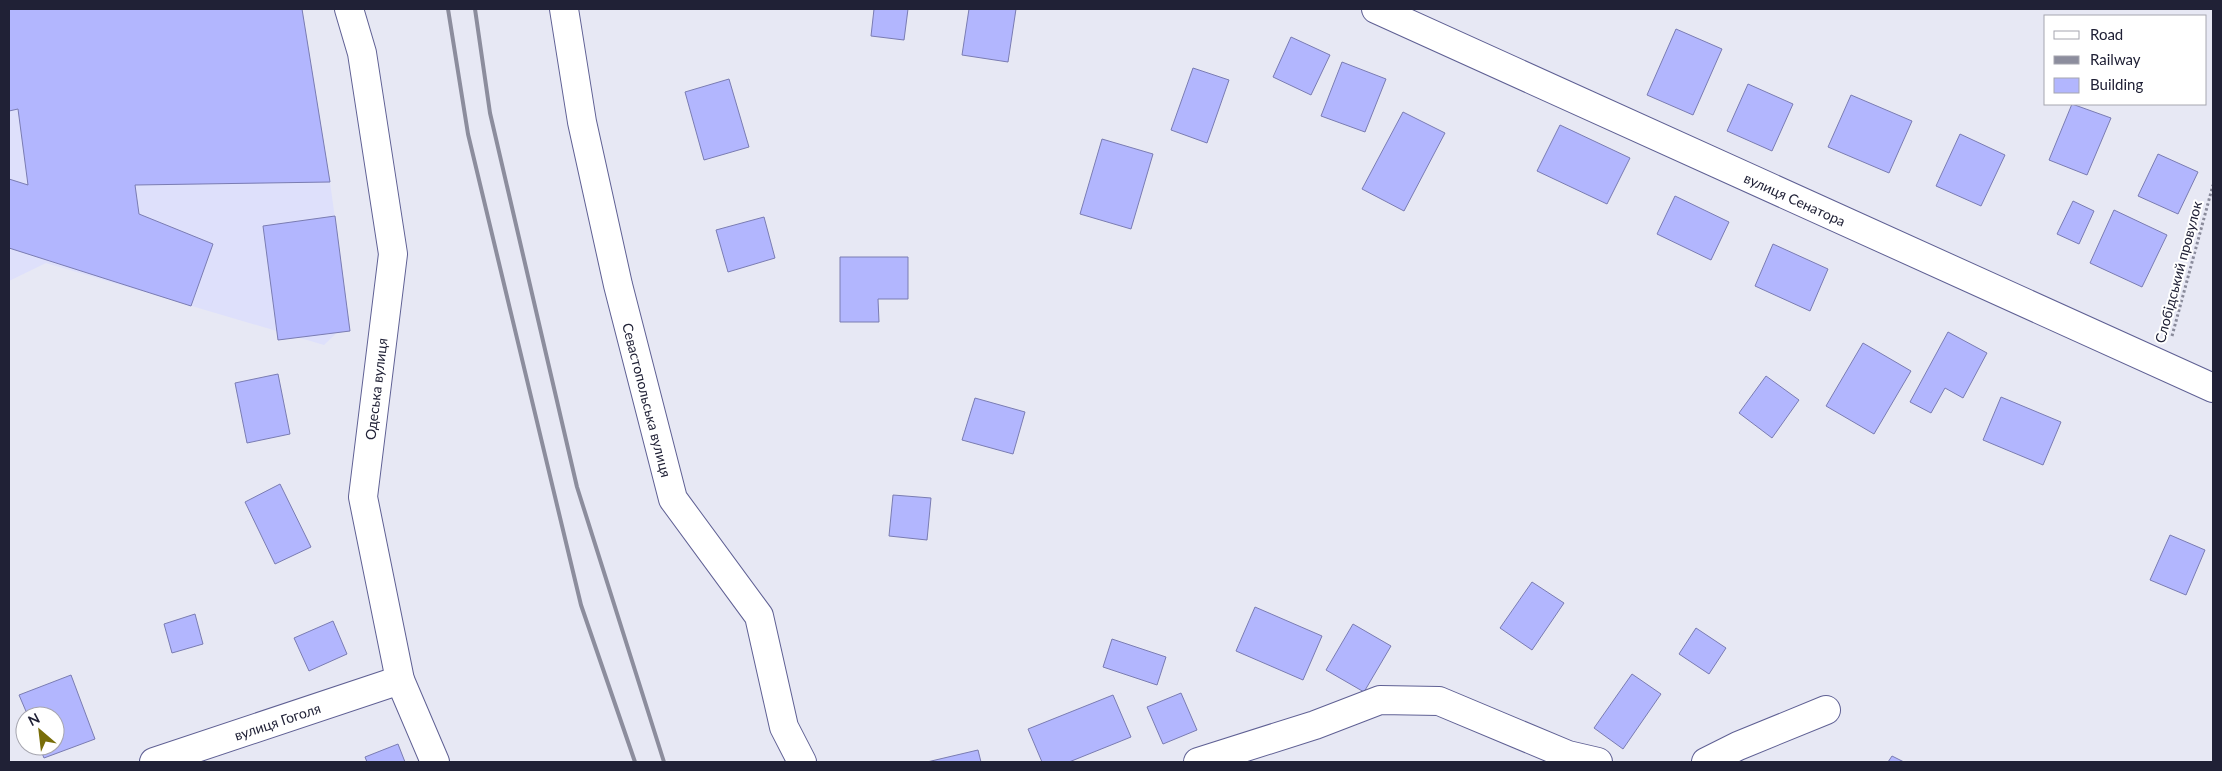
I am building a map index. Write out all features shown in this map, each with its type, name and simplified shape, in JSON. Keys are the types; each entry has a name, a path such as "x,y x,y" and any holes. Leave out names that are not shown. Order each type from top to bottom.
{"street":[{"name":"Одеська вулиця","path":"349,9 362,53 393,254 363,497 400,680 435,762"},
{"name":"Севастопольська вулиця","path":"564,9 582,122 618,285 674,500 759,616 784,727 802,762"},
{"name":"вулиця Сенатора","path":"1376,9 2213,388"},
{"name":"вулиця Гоголя","path":"154,762 400,680"},
{"path":"1198,762 1315,725 1380,700 1440,701 1568,755 1598,762"},
{"path":"1706,762 1738,746 1826,710"}],"path":[{"name":"Слобідський провулок","path":"2164,366 2213,185"}],"shaded area":[{"path":"9,9 302,9 330,182 349,321 324,345 46,263 9,281"}],"building":[{"path":"9,9 302,9 330,182 135,185 139,214 213,244 191,306 9,248 9,179 28,185 18,109 9,111"},
{"path":"874,9 908,9 904,40 871,36"},
{"path":"969,9 1016,9 1008,62 962,55"},
{"path":"1676,29 1722,49 1693,115 1647,95"},
{"path":"1291,37 1330,55 1311,95 1273,77"},
{"path":"1342,62 1386,79 1365,132 1321,116"},
{"path":"1193,68 1229,80 1207,143 1171,130"},
{"path":"729,79 749,147 704,160 685,92"},
{"path":"1748,84 1793,104 1772,151 1727,131"},
{"path":"1851,95 1912,121 1889,173 1828,147"},
{"path":"2072,105 2111,118 2087,175 2049,160"},
{"path":"1403,112 1445,133 1404,211 1362,189"},
{"path":"1560,125 1630,158 1607,204 1537,171"},
{"path":"1960,134 2005,155 1981,206 1936,186"},
{"path":"1102,139 1153,154 1131,229 1080,214"},
{"path":"2158,154 2198,172 2178,214 2138,196"},
{"path":"1675,196 1729,222 1711,260 1657,234"},
{"path":"2073,201 2094,211 2079,244 2057,234"},
{"path":"2114,210 2167,235 2142,287 2090,263"},
{"path":"335,216 350,331 278,340 263,226"},
{"path":"764,217 775,258 728,272 716,230"},
{"path":"1773,244 1828,269 1810,311 1755,286"},
{"path":"840,257 908,257 908,299 878,299 879,322 840,322"},
{"path":"1948,332 1987,353 1963,398 1945,388 1931,413 1910,402"},
{"path":"1863,343 1911,371 1874,434 1826,406"},
{"path":"278,374 290,434 247,443 235,383"},
{"path":"1766,376 1799,400 1772,438 1739,413"},
{"path":"2001,397 2061,422 2043,465 1983,440"},
{"path":"975,398 1025,412 1013,454 962,440"},
{"path":"280,484 311,547 275,564 245,502"},
{"path":"893,495 931,498 927,540 889,536"},
{"path":"2170,535 2205,550 2186,595 2150,580"},
{"path":"1532,582 1564,603 1532,650 1500,628"},
{"path":"1255,607 1322,636 1303,680 1236,651"},
{"path":"195,614 203,644 172,653 164,624"},
{"path":"333,621 347,654 309,671 294,638"},
{"path":"1353,624 1391,646 1364,692 1326,670"},
{"path":"1696,628 1726,648 1709,674 1679,654"},
{"path":"1112,639 1166,657 1157,685 1103,667"},
{"path":"1632,674 1661,694 1623,749 1594,728"},
{"path":"71,675 95,739 65,750 65,706 24,706 19,695"},
{"path":"1181,693 1197,730 1163,744 1147,707"},
{"path":"1113,695 1131,737 1069,762 1042,762 1028,729"},
{"path":"398,744 405,762 367,762 365,757"},
{"path":"978,750 981,762 927,762"},
{"path":"1892,756 1904,762 1888,762"}],"railway":[{"path":"448,9 468,134 581,605 635,762"},
{"path":"475,9 490,113 577,487 664,762"}]}
